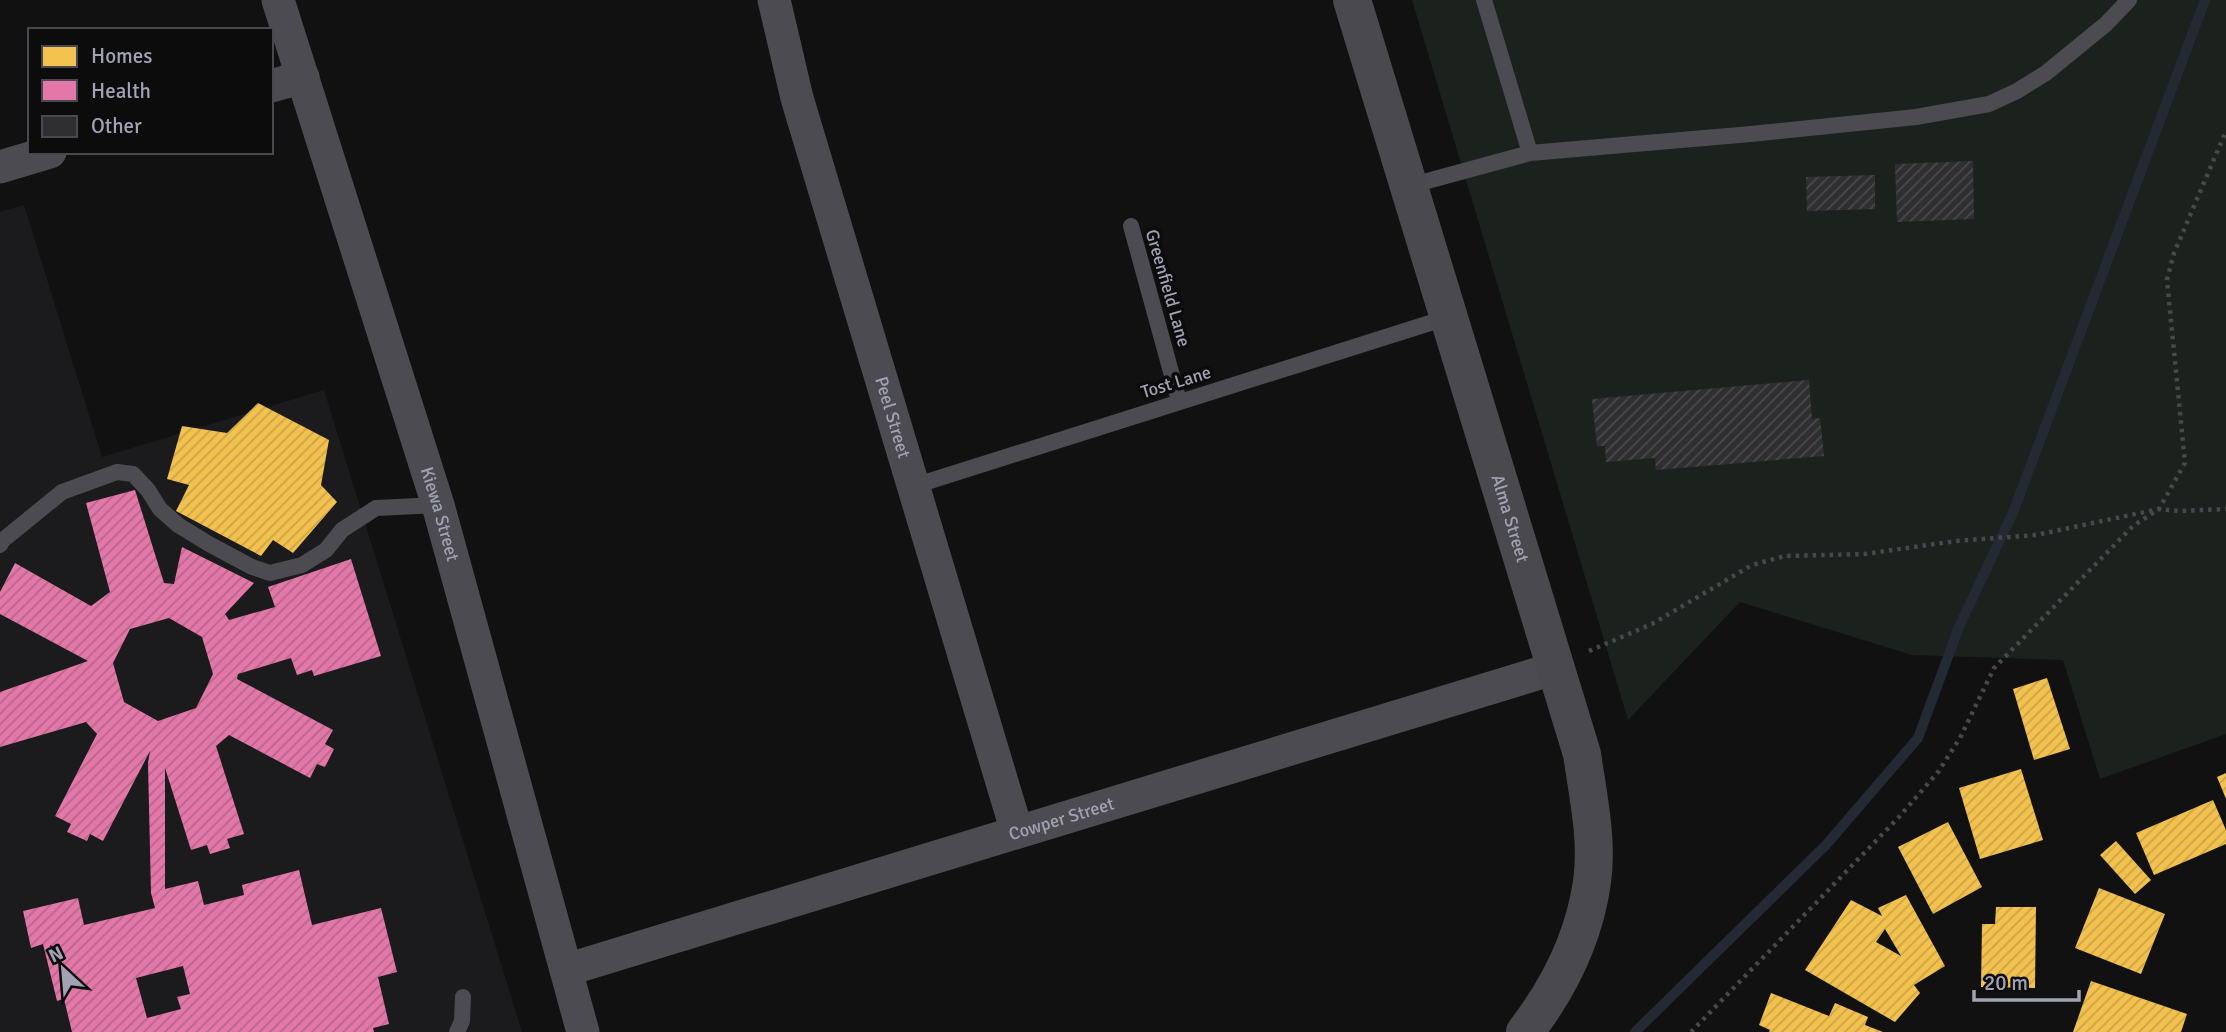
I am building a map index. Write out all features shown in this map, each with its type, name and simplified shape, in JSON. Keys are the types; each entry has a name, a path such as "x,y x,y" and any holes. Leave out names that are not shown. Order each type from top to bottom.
{"street":[{"name":"Kiewa Street","path":"278,0 438,505 583,1032"},
{"name":"Peel Street","path":"774,0 797,98 1017,832"},
{"name":"Alma Street","path":"1352,0 1582,754 1592,821 1592,882 1575,949 1549,1001 1525,1032"},
{"path":"273,85 303,77"},
{"path":"0,167 43,154"},
{"name":"Cowper Street","path":"566,970 1556,668"}],"lane":[{"path":"1484,0 1530,153"},
{"path":"1409,186 1530,153 1916,117 1989,104 2046,73 2106,24 2129,0"},
{"name":"Greenfield Lane","path":"1130,226 1179,401"},
{"name":"Tost Lane","path":"914,486 1449,317"},
{"path":"0,545 62,492 117,472 133,474 148,490 160,509 178,525 230,556 270,573 302,565 326,550 342,530 376,508 438,505"},
{"path":"457,1032 463,997"}],"path":[{"path":"1692,1032 1801,921 1938,772 1961,738 1994,668 2133,526 2159,509 2185,463 2166,280 2174,253 2226,131"},
{"path":"1556,668 1616,638 1652,624 1752,565 1785,556 1865,554 1956,541 2036,535 2159,509 2226,509"}],"shaded area":[{"path":"1412,0 2205,0 2192,34 2206,0 2226,0 2226,734 2100,779 2063,660 1912,655 1740,602 1628,720"},
{"path":"24,205 102,457 324,390 522,1032 0,1032 0,212"}],"building: Homes":[{"path":"258,403 329,440 321,485 337,502 293,553 273,540 261,556 176,511 189,485 167,479 182,426 227,433"},
{"path":"2047,678 2070,749 2034,760 2013,689"},
{"path":"2021,769 2043,840 1980,859 1959,788"},
{"path":"2226,773 2226,799 2217,777"},
{"path":"2213,800 2226,830 2226,844 2154,875 2136,833"},
{"path":"1948,822 1982,887 1933,914 1898,847"},
{"path":"2116,841 2151,880 2135,894 2100,855"},
{"path":"2099,888 2165,914 2141,974 2075,948"},
{"path":"1906,895 1945,966 1914,985 1920,993 1895,1022 1805,970 1851,900 1882,916 1878,908","holes":["1885,929 1901,956 1876,942"]},
{"path":"1996,907 2036,907 2035,988 1981,987 1982,924 1995,924"},
{"path":"2091,981 2187,1014 2181,1032 2073,1032"},
{"path":"1771,993 1829,1016 1835,1003 1868,1017 1865,1025 1883,1032 1769,1032 1770,1030 1759,1025"}],"building: Health":[{"path":"135,490 164,583 174,584 182,547 254,583 225,614 229,620 275,607 268,587 351,559 381,656 314,676 312,670 297,675 291,658 238,674 237,679 333,730 325,744 334,749 325,767 317,764 310,778 229,735 216,746 244,834 227,839 230,848 210,854 207,845 191,850 165,768 165,889 198,881 204,905 244,895 242,885 299,870 312,925 381,908 397,972 378,977 389,1024 373,1028 374,1032 72,1032 64,999 57,1001 43,944 31,948 23,911 78,898 84,925 155,908 151,893 150,751 103,841 90,834 87,841 67,832 71,824 55,816 97,734 86,722 0,747 0,692 88,661 0,614 0,592 15,563 91,606 110,592 86,503","holes":["169,618 202,637 213,674 196,708 158,721 124,702 113,663 130,629","183,966 190,994 177,997 181,1009 147,1018 136,978"]}],"building: Other":[{"path":"1973,161 1974,219 1897,222 1895,164"},
{"path":"1875,175 1875,209 1807,211 1806,177"},
{"path":"1809,380 1812,419 1820,418 1824,456 1656,470 1655,458 1606,462 1605,446 1597,446 1592,399"}],"waterway":[{"path":"1635,1032 1826,845 1918,738 1959,627 2014,510 2205,0"}]}
